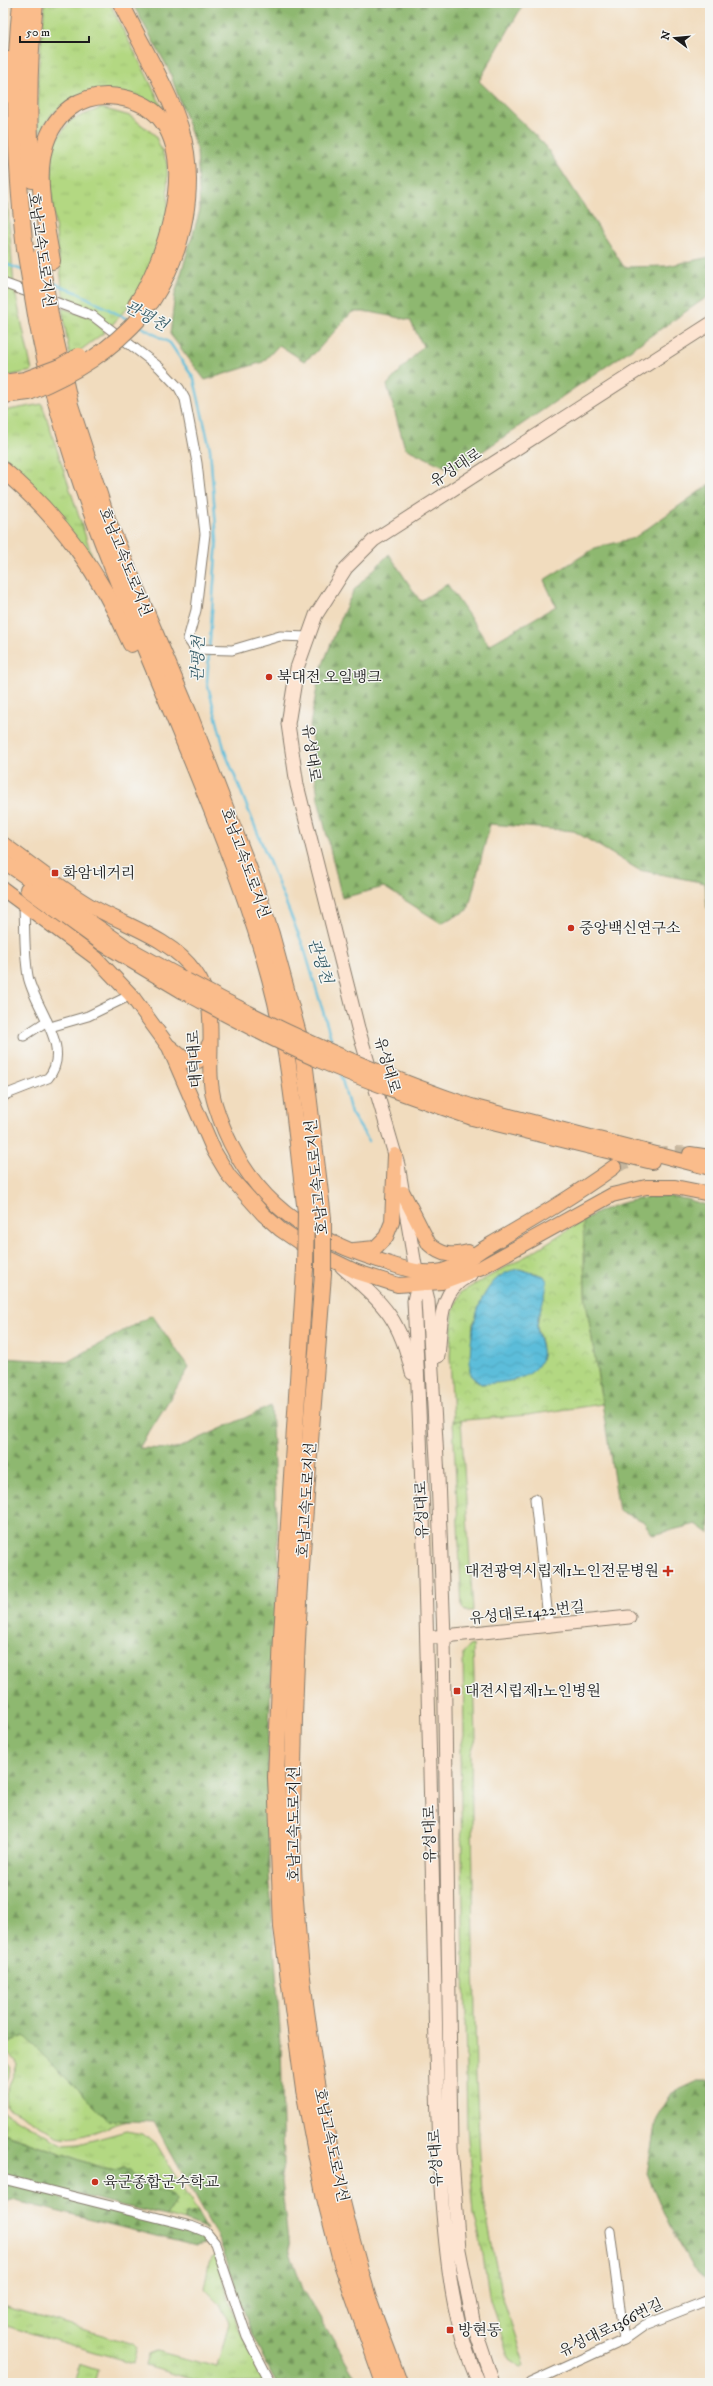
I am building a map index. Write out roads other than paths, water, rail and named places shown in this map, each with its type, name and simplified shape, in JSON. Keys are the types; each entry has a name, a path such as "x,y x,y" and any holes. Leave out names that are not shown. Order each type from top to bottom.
{"highway":[{"path":"3,96 17,3"},
{"name":"호남고속도로지선","path":"20,3 16,67 16,133 25,249 80,413 78,433 108,522 189,714 252,877 271,934 303,1052 323,1218 323,1274 296,1643 292,1796 294,1898 305,2004 320,2098 340,2192 371,2306 399,2383"},
{"name":"호남고속도로지선","path":"35,3 30,66 29,134 33,202 46,259"},
{"path":"121,3 180,126 188,164 184,215 174,255 158,291 140,309"},
{"path":"3,395 27,386 64,378 93,360 123,336 140,309 163,250 173,212 176,178 174,148 167,129 154,112 144,105 120,97 88,98 68,109 54,124 42,160 50,320"},
{"name":"호남고속도로지선","path":"50,320 56,407 93,520 239,881 274,995 286,1052 306,1212 305,1268 282,1636 276,1777 282,1927 304,2090 324,2194 341,2261 384,2383"},
{"path":"3,383 27,386"},
{"path":"3,470 29,491 51,514 84,555 124,626 226,870 239,881"}],"main road":[{"name":"유성대로","path":"479,2383 469,2361 457,2316 447,2262 438,2147 428,1637 420,1411 414,1301 417,1277 404,1193 395,1155 358,1028 297,785 288,724 297,668 316,615 346,568 374,540 710,324"},
{"name":"대덕대로","path":"3,844 88,904 179,953 195,971 202,983 209,1015 214,1100 227,1137 248,1175 278,1209 299,1224 346,1250 417,1277"},
{"path":"3,860 184,986"},
{"path":"3,871 103,944 184,986 338,1057 410,1085 472,1112 710,1178"},
{"name":"대덕대로","path":"3,889 96,958 131,995 169,1047 214,1150 229,1176 281,1230 309,1249 338,1263 380,1280 398,1285 417,1277"},
{"path":"169,1047 187,1061 198,1061 210,1043"},
{"path":"472,1112 710,1168"},
{"path":"690,1154 710,1157"},
{"path":"346,1250 375,1248 388,1233 392,1222 395,1155"},
{"path":"417,1277 442,1271 467,1260 482,1249 574,1196 614,1167"},
{"path":"433,1388 442,1317 446,1300 457,1283 482,1267 612,1195 646,1187 675,1187 710,1194"},
{"path":"404,1193 428,1244 434,1250 452,1256 482,1249"},
{"path":"338,1263 360,1269 367,1266 363,1256"},
{"path":"338,1263 379,1300 397,1326 412,1371 420,1411"},
{"path":"417,1277 442,1282 482,1267"},
{"name":"유성대로","path":"417,1277 426,1292 428,1300 444,1637 452,2155 459,2250 474,2326 494,2383"},
{"name":"유성대로1422번길","path":"428,1637 444,1637 549,1627 629,1617"}],"street":[{"path":"3,283 93,316 159,367 179,388 185,399 197,464 205,534 196,610 188,639 195,649 232,650 280,636 308,638"},
{"path":"3,1098 50,1076 57,1059 49,1024 28,977 24,906"},
{"path":"24,1036 49,1024 88,1016 131,995"},
{"path":"535,1499 549,1627"},
{"path":"3,2179 191,2226 206,2232 215,2243 247,2337 271,2383"},
{"path":"610,2231 624,2340"},
{"name":"유성대로1366번길","path":"530,2383 624,2340 645,2325 706,2301"}],"water":[{"path":"519,1269 544,1276 547,1281 546,1293 539,1314 537,1326 542,1349 542,1357 533,1371 525,1376 498,1383 481,1384 473,1378 470,1372 471,1342 478,1309 484,1295 493,1282 505,1273"}],"waterway":[{"name":"관평천","path":"3,263 22,270"},
{"name":"관평천","path":"51,282 76,292 129,320"},
{"name":"관평천","path":"140,326 170,343 194,379 210,449 217,540 207,682 225,752 304,948 334,1048"},
{"name":"관평천","path":"341,1076 351,1113 369,1141"}],"tunnel":[{"path":"614,1167 633,1159 651,1154 690,1154"}],"place":[{"name":"북대전 오일뱅크","path":"269,677"},
{"name":"화암네거리","path":"55,873"},
{"name":"중앙백신연구소","path":"571,928"},
{"name":"대전광역시립제1노인전문병원","path":"668,1571"},
{"name":"대전시립제1노인병원","path":"457,1691"},
{"name":"육군종합군수학교","path":"95,2182"},
{"name":"방현동","path":"450,2330"}]}
